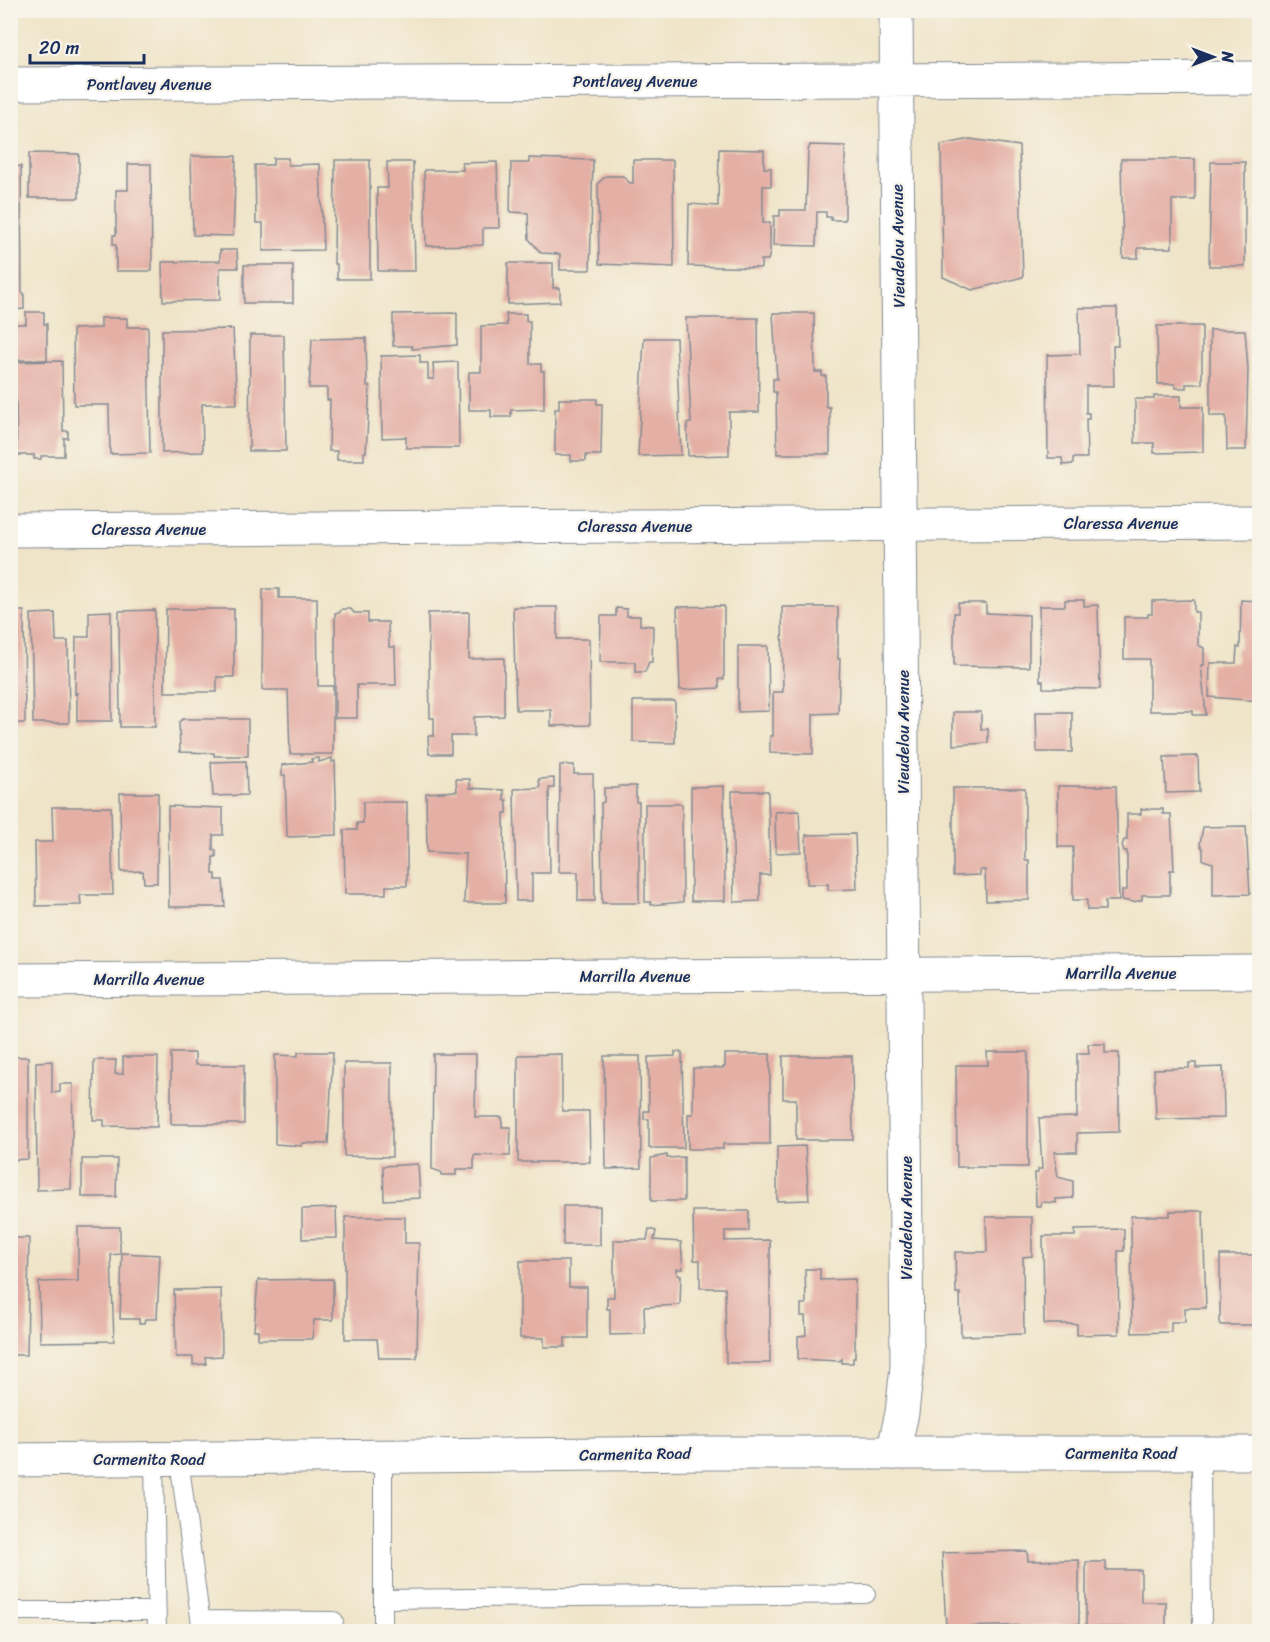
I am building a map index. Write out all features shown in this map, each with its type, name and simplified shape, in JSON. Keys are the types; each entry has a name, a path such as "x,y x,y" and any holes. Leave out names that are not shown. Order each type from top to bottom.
{"street":[{"name":"Vieudelou Avenue","path":"893,1453 902,1413 907,1367 896,10"},
{"name":"Pontlavey Avenue","path":"10,84 1260,78"},
{"name":"Claressa Avenue","path":"10,530 1260,522"},
{"name":"Marrilla Avenue","path":"10,980 1260,972"},
{"name":"Carmenita Road","path":"10,1460 893,1453 1260,1454"}],"lane":[{"path":"1201,1454 1202,1632"},
{"path":"383,1458 383,1632"},
{"path":"157,1632 167,1459"},
{"path":"167,1459 202,1626 334,1621"},
{"path":"383,1599 866,1594"},
{"path":"10,1611 157,1611"}],"building":[{"path":"766,10 796,10 796,17 766,17"},
{"path":"970,139 1019,146 1023,277 972,290 943,277 941,145"},
{"path":"810,145 845,146 845,220 831,220 831,217 826,217 826,212 817,212 816,246 773,245 774,216 780,216 780,210 806,210"},
{"path":"719,149 764,150 764,168 771,168 771,186 763,186 763,223 770,223 770,253 768,260 761,260 761,268 688,266 689,204 718,206"},
{"path":"29,153 79,154 79,198 29,198"},
{"path":"191,156 236,156 233,236 193,235"},
{"path":"273,158 288,158 288,165 320,164 323,250 263,251 263,223 256,223 255,165 273,165"},
{"path":"529,158 593,160 590,270 560,270 560,254 541,253 529,239 528,213 510,212 511,163 529,163"},
{"path":"1121,159 1195,159 1195,200 1172,200 1172,248 1138,248 1138,258 1123,258"},
{"path":"335,160 370,160 370,279 337,279 337,264 334,264"},
{"path":"633,160 673,160 674,267 599,264 598,183 606,176 623,176 633,183"},
{"path":"387,162 413,162 415,271 378,271 377,188 388,188"},
{"path":"497,162 499,228 483,228 483,245 426,246 424,170 463,170 462,163"},
{"path":"1211,162 1245,162 1245,266 1209,266"},
{"path":"128,164 151,164 152,271 116,271 116,245 113,245 113,235 116,235 116,190 128,190"},
{"path":"21,166 24,309 13,310 13,295 10,295 10,167"},
{"path":"220,250 237,250 238,268 220,268 220,300 163,301 162,262 220,261"},
{"path":"508,263 553,263 553,288 560,288 560,302 508,304"},
{"path":"244,265 293,265 293,303 244,303"},
{"path":"1079,308 1117,308 1118,346 1113,346 1114,386 1086,386 1086,413 1089,413 1089,419 1086,419 1087,458 1073,458 1073,464 1063,465 1062,458 1048,458 1047,355 1080,354"},
{"path":"26,312 44,312 44,324 47,324 47,360 10,360 10,324 26,324"},
{"path":"457,313 457,345 412,349 412,346 393,346 393,314"},
{"path":"773,313 814,313 815,372 822,372 822,376 826,376 826,407 830,407 830,454 777,454 776,392 773,392 773,379 777,379"},
{"path":"506,314 526,314 526,321 530,321 530,364 541,364 541,371 544,371 544,409 511,410 511,417 491,417 491,410 469,410 469,372 481,372 481,326 507,325"},
{"path":"101,318 127,318 127,327 148,327 150,453 110,454 109,405 74,405 73,329 101,328"},
{"path":"686,318 758,318 759,412 729,412 729,455 688,456 687,423 691,423"},
{"path":"1157,326 1202,326 1202,384 1186,384 1186,388 1176,388 1175,384 1158,384"},
{"path":"233,329 237,404 202,404 203,452 162,453 162,330"},
{"path":"1210,330 1245,330 1248,369 1246,450 1227,450 1226,416 1210,416"},
{"path":"250,335 284,335 286,451 249,451"},
{"path":"366,338 367,386 370,386 366,452 364,452 364,460 337,460 337,451 329,451 330,400 327,400 327,388 309,388 312,339"},
{"path":"644,338 676,338 681,455 638,456"},
{"path":"420,355 420,363 428,363 428,379 434,379 433,363 458,362 459,448 406,448 406,437 382,438 381,356"},
{"path":"62,361 63,431 68,431 68,438 64,438 64,456 41,456 41,459 34,459 34,455 17,455 16,399 10,399 10,362"},
{"path":"1154,396 1181,396 1181,407 1203,407 1203,452 1154,453 1154,443 1135,443 1135,399 1154,399"},
{"path":"559,399 597,399 597,404 602,404 601,455 586,455 586,461 571,461 571,455 555,455 555,409 559,409"},
{"path":"263,589 279,589 279,598 317,598 318,686 333,686 333,754 290,754 288,690 262,690"},
{"path":"1065,600 1084,600 1084,606 1098,605 1100,689 1043,688 1043,681 1040,681 1039,606 1065,606"},
{"path":"1194,600 1194,612 1198,612 1198,645 1204,648 1204,665 1201,665 1206,715 1193,715 1193,711 1149,711 1149,659 1124,659 1124,617 1148,617 1148,614 1152,614 1152,601"},
{"path":"1241,600 1260,601 1260,701 1209,697 1210,663 1236,663 1237,647 1240,648"},
{"path":"958,603 986,603 986,613 1029,615 1029,667 954,666 954,613 958,613"},
{"path":"724,606 724,679 719,679 719,688 680,690 677,607"},
{"path":"513,607 557,607 557,639 589,639 590,725 551,726 551,710 516,710"},
{"path":"782,607 838,607 838,659 840,659 838,713 813,714 813,754 770,753 770,736 773,736 773,692 783,692"},
{"path":"616,608 627,609 627,616 640,616 640,625 653,626 652,662 649,662 645,672 635,672 635,662 600,662 601,616 616,616"},
{"path":"166,609 234,609 234,677 217,677 217,692 165,692"},
{"path":"342,609 351,609 354,613 368,613 368,622 388,622 389,647 395,647 396,685 357,685 357,718 335,718 335,613 339,613"},
{"path":"155,610 155,727 120,727 119,611"},
{"path":"10,611 24,611 25,723 10,723"},
{"path":"111,611 112,721 77,721 76,637 89,637 89,612"},
{"path":"469,612 469,659 504,658 504,716 474,717 474,736 451,736 451,754 429,754 428,736 434,736 434,718 430,718 428,613"},
{"path":"55,613 56,641 68,641 69,723 33,723 31,614"},
{"path":"738,646 768,646 769,711 738,712"},
{"path":"633,701 675,701 675,743 633,742"},
{"path":"953,712 981,712 981,729 988,729 988,743 953,745"},
{"path":"1036,712 1072,712 1072,752 1037,752"},
{"path":"183,719 248,719 248,756 214,756 214,753 180,752 179,722"},
{"path":"1198,756 1199,792 1166,793 1164,757"},
{"path":"319,758 319,762 332,758 332,762 335,761 337,835 287,837 285,775 282,775 282,765 312,762 311,759"},
{"path":"246,761 247,795 213,796 211,762"},
{"path":"560,765 574,765 574,774 593,774 595,901 578,901 578,872 559,872"},
{"path":"554,778 554,788 549,788 550,873 532,873 532,901 516,901 514,789 540,788 539,779"},
{"path":"456,779 470,779 470,788 504,790 504,800 507,800 507,813 504,813 505,903 464,903 466,854 427,852 426,793 457,791"},
{"path":"619,786 636,786 636,802 639,802 639,903 602,903 601,803 604,802 604,788 619,788"},
{"path":"724,786 725,901 691,901 691,787"},
{"path":"1058,786 1116,786 1119,901 1105,901 1105,910 1087,910 1087,900 1073,900 1073,847 1058,847"},
{"path":"953,788 1025,788 1025,860 1029,860 1029,900 986,901 985,870 980,870 980,875 953,876"},
{"path":"732,791 768,791 770,875 760,875 760,901 734,902"},
{"path":"120,793 158,793 157,883 144,883 143,871 121,872"},
{"path":"363,802 407,802 407,886 386,886 386,894 345,894 344,830 357,830 357,823 363,823"},
{"path":"645,804 682,804 683,902 651,905 651,902 645,902"},
{"path":"168,806 223,808 223,835 213,835 213,850 216,850 216,857 213,857 213,874 216,874 216,880 223,880 225,907 169,907"},
{"path":"52,807 111,807 113,895 80,895 81,905 36,906 35,842 53,842"},
{"path":"1141,809 1163,809 1163,814 1171,814 1174,870 1170,870 1170,895 1142,895 1142,900 1133,902 1122,900 1122,890 1127,890 1127,851 1124,851 1122,846 1124,840 1127,840 1127,814 1141,814"},
{"path":"1257,809 1260,809 1260,868 1257,868"},
{"path":"799,811 801,852 776,853 775,812"},
{"path":"1246,826 1250,894 1213,895 1213,863 1203,860 1203,849 1200,844 1203,827"},
{"path":"855,834 857,889 828,890 828,884 807,884 806,835"},
{"path":"1088,1044 1105,1044 1105,1053 1119,1053 1119,1132 1077,1133 1077,1152 1054,1152 1058,1177 1073,1181 1073,1198 1056,1199 1056,1203 1041,1202 1041,1206 1036,1206 1035,1173 1038,1173 1038,1169 1042,1169 1039,1118 1077,1117 1077,1053 1089,1053"},
{"path":"298,1052 333,1052 328,1144 302,1143 302,1146 275,1144 275,1055 298,1056"},
{"path":"675,1052 682,1052 684,1148 649,1148 649,1119 644,1119 644,1111 649,1111 648,1057 675,1056"},
{"path":"987,1052 1028,1052 1028,1167 957,1167 956,1065 988,1065"},
{"path":"171,1053 195,1053 195,1065 244,1065 244,1124 171,1124"},
{"path":"433,1054 476,1054 475,1117 502,1117 502,1127 511,1127 510,1156 474,1155 474,1169 456,1169 456,1175 441,1175 441,1172 432,1169"},
{"path":"562,1054 562,1111 589,1111 590,1162 518,1162 518,1055"},
{"path":"725,1054 770,1054 770,1144 723,1144 723,1149 688,1149 688,1114 693,1114 693,1068 722,1068 725,1066"},
{"path":"604,1056 640,1056 641,1168 606,1169"},
{"path":"783,1056 852,1056 853,1140 796,1140 796,1099 783,1099"},
{"path":"10,1057 28,1057 28,1159 10,1160"},
{"path":"123,1057 158,1057 157,1127 104,1126 104,1120 93,1120 94,1060 116,1060 115,1074 123,1074"},
{"path":"52,1061 52,1093 60,1092 60,1084 73,1084 71,1189 37,1190 36,1062"},
{"path":"344,1063 392,1063 392,1157 344,1156"},
{"path":"1189,1063 1196,1063 1196,1068 1223,1067 1224,1118 1156,1119 1154,1069 1189,1068"},
{"path":"805,1146 809,1200 777,1201 777,1147"},
{"path":"667,1155 667,1158 684,1157 684,1201 651,1201 651,1158"},
{"path":"82,1159 117,1159 116,1197 82,1197"},
{"path":"418,1164 420,1198 384,1200 383,1166"},
{"path":"563,1206 600,1206 600,1245 563,1245"},
{"path":"336,1208 337,1238 302,1239 302,1209"},
{"path":"693,1211 749,1211 749,1231 725,1231 725,1241 770,1240 770,1363 726,1363 725,1288 700,1288 700,1260 694,1260"},
{"path":"1170,1211 1203,1211 1206,1308 1185,1308 1185,1322 1171,1322 1171,1332 1132,1333 1131,1216 1170,1216"},
{"path":"345,1217 405,1217 405,1243 419,1243 417,1358 379,1358 377,1339 345,1339"},
{"path":"986,1217 1032,1217 1032,1256 1023,1257 1024,1334 961,1336 960,1293 956,1293 955,1252 987,1252"},
{"path":"78,1227 120,1227 120,1254 111,1255 114,1341 40,1342 39,1282 78,1281"},
{"path":"649,1229 656,1231 654,1240 681,1242 683,1269 677,1269 677,1275 681,1275 680,1305 644,1307 645,1334 610,1335 610,1309 607,1309 607,1297 614,1297 614,1240 647,1240"},
{"path":"1124,1229 1124,1251 1118,1251 1119,1334 1077,1335 1077,1324 1044,1324 1043,1236 1075,1236 1075,1230"},
{"path":"10,1238 29,1238 27,1355 10,1355"},
{"path":"122,1253 160,1255 157,1319 145,1319 144,1323 139,1323 139,1319 120,1319"},
{"path":"1220,1255 1260,1255 1260,1325 1220,1325"},
{"path":"520,1261 569,1261 569,1287 587,1287 587,1338 565,1338 565,1347 544,1347 544,1338 520,1338"},
{"path":"805,1269 820,1269 820,1280 855,1279 855,1358 853,1358 853,1363 842,1363 842,1359 839,1361 798,1359 798,1336 806,1335 805,1316 801,1316 801,1304 806,1304"},
{"path":"333,1279 333,1320 314,1320 312,1339 258,1339 258,1330 254,1330 258,1280"},
{"path":"221,1289 222,1356 205,1357 206,1364 193,1365 193,1357 176,1357 174,1290"},
{"path":"1027,1551 1028,1561 1079,1560 1079,1624 959,1627 960,1629 946,1627 942,1553"},
{"path":"1086,1562 1106,1562 1106,1570 1141,1570 1141,1602 1166,1602 1166,1632 1125,1632 1125,1627 1086,1627"}]}
